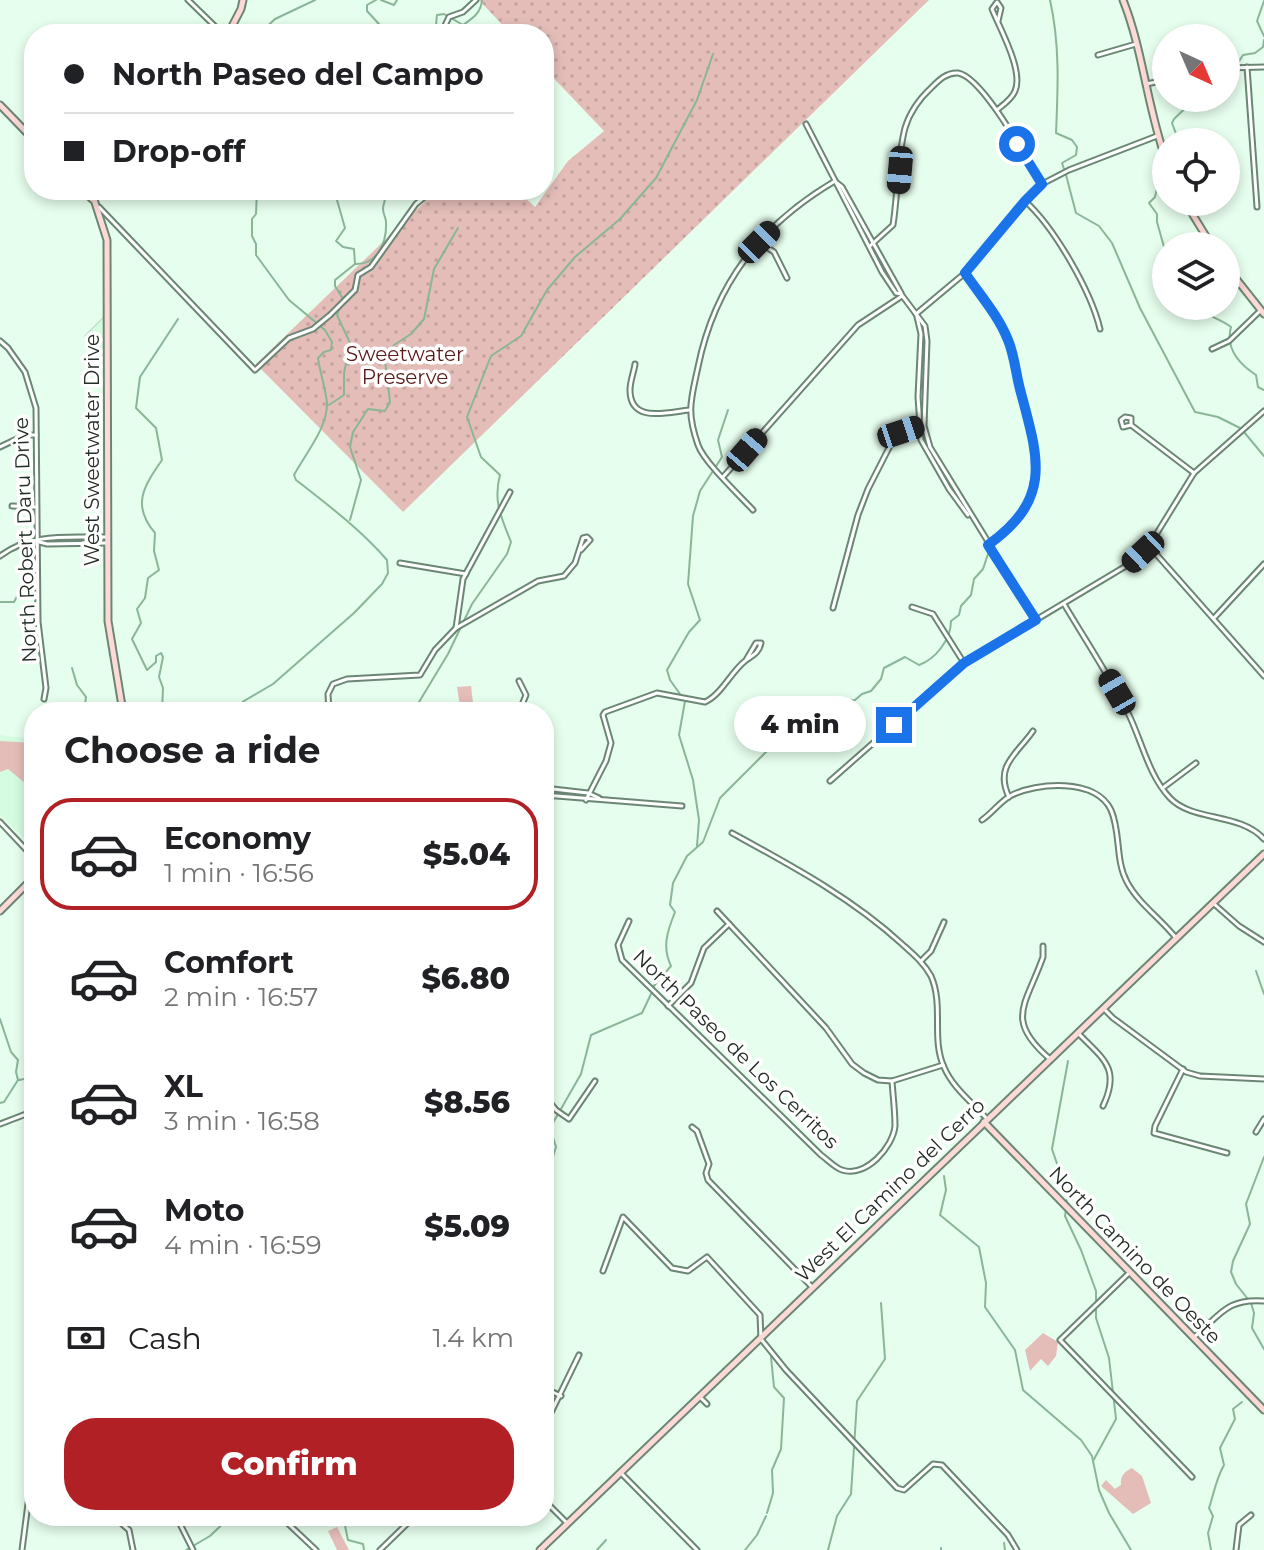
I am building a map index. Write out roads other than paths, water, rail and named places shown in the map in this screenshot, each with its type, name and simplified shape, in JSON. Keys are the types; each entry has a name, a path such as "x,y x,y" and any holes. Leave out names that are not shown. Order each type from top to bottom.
{"street":[{"path":"188,0 215,24"},
{"path":"231,24 243,0"},
{"path":"446,24 449,17 463,12 476,0"},
{"path":"1123,0 1155,128"},
{"path":"997,110 1013,95 1017,84 1016,72 998,21"},
{"path":"1098,55 1136,44"},
{"path":"1240,67 1264,67"},
{"path":"1247,67 1257,207"},
{"path":"871,245 893,225 909,117 920,98 950,74 960,74 977,84 997,110 1042,184"},
{"path":"1144,85 1152,83"},
{"path":"0,105 24,130"},
{"path":"806,124 896,293 902,295 917,315 921,343 921,426 926,452 1036,620"},
{"path":"917,315 965,273 1042,184 1069,170 1152,138"},
{"path":"753,510 699,448 689,410 710,317 737,270 759,242 808,197 836,182"},
{"path":"92,200 255,370 289,338 313,329 344,298 351,295 358,275 371,267 421,200"},
{"name":"West Sweetwater Drive","path":"92,200 104,223 108,260 108,621 121,702"},
{"path":"1025,201 1043,219 1081,283 1095,308 1100,329"},
{"path":"759,242 774,252 787,278"},
{"path":"965,273 996,316 1009,342 1037,461 1031,498 1020,517 1008,531 988,545"},
{"path":"1212,349 1229,341 1262,312 1240,284"},
{"path":"723,477 858,325 902,295"},
{"name":"North Robert Daru Drive","path":"0,341 25,372 36,408 38,622 46,688 44,699"},
{"path":"635,364 630,390 639,409 659,415 689,410"},
{"path":"830,781 964,663 1131,563 1149,546 1194,473 1264,411"},
{"path":"1131,425 1194,473"},
{"path":"833,608 868,489 894,438 901,432 921,426"},
{"path":"0,447 25,435 36,435"},
{"path":"456,628 466,574 510,492"},
{"path":"12,506 35,507"},
{"path":"0,556 19,544 58,536 108,540"},
{"path":"36,541 47,544 108,540"},
{"path":"1149,546 1264,676"},
{"path":"328,702 333,684 347,679 420,675 435,650 456,628 538,581 564,576 581,550"},
{"path":"400,563 466,574"},
{"path":"1214,618 1264,564"},
{"path":"1064,604 1125,707 1163,788 1181,805 1242,823 1264,839"},
{"path":"912,607 933,614 964,663"},
{"path":"586,800 606,761 611,743 603,715 605,712 657,693 705,702 746,660"},
{"path":"519,681 526,695 523,702"},
{"path":"1009,797 1003,784 1005,768 1033,731"},
{"path":"1163,788 1196,763"},
{"path":"982,820 1009,797 1038,787 1080,788 1104,800 1113,815 1127,882 1177,938"},
{"path":"554,789 588,793 599,798"},
{"path":"554,796 682,806"},
{"path":"0,822 24,847"},
{"path":"717,911 826,1028 852,1064 871,1077 892,1081 943,1065 937,1002 931,977 921,961 847,899 732,833"},
{"name":"West El Camino del Cerro","path":"540,1550 1264,854"},
{"path":"0,911 24,887"},
{"path":"1213,903 1264,942"},
{"name":"North Paseo de Los Cerritos","path":"629,921 618,945 622,960 821,1155 842,1170 866,1167 886,1150 895,1127 892,1081"},
{"path":"921,961 931,951 944,922"},
{"path":"668,1006 691,983 704,948 729,924"},
{"path":"1043,946 1043,957 1021,1019 1024,1032 1050,1059"},
{"path":"1103,1008 1183,1069 1200,1076 1264,1079"},
{"path":"1078,1033 1109,1066 1111,1088 1103,1106"},
{"name":"North Camino de Oeste","path":"943,1065 957,1087 986,1120 1129,1273 1264,1410"},
{"path":"1183,1069 1154,1133 1227,1153"},
{"path":"554,1108 569,1119 595,1081"},
{"path":"0,1124 24,1115"},
{"path":"1256,1132 1264,1119"},
{"path":"692,1127 697,1131 709,1164 706,1173 708,1180 812,1287"},
{"path":"603,1271 621,1218 626,1218 672,1268 688,1271 707,1257 760,1315 760,1337 786,1370 900,1491 909,1487 933,1464 942,1465 1008,1535 1017,1550"},
{"path":"1129,1273 1060,1340 1192,1477"},
{"path":"1194,1337 1225,1308 1238,1301 1264,1301"},
{"path":"554,1409 579,1355"},
{"path":"554,1393 561,1396"},
{"path":"699,1395 707,1404"},
{"path":"619,1471 697,1550"},
{"path":"554,1510 567,1523"},
{"path":"1236,1550 1239,1525 1251,1515"},
{"path":"22,1550 25,1526"},
{"path":"124,1526 129,1530 133,1550"},
{"path":"181,1526 193,1550"},
{"path":"291,1526 316,1550"},
{"path":"380,1550 405,1526"}],"waterway":[{"path":"270,24 315,0"},
{"path":"376,0 367,5 367,11 379,24"},
{"path":"381,0 394,5 397,0"},
{"path":"464,24 478,12 482,0"},
{"path":"1050,0 1057,50 1056,133 1072,140 1077,147 1076,155 1062,163 1064,169"},
{"path":"1264,1 1257,21 1264,36"},
{"path":"436,24 437,15 444,14 461,24"},
{"path":"1240,60 1243,55 1255,53 1263,47 1264,40"},
{"path":"419,702 448,654 472,604 507,554 511,542 498,501 500,475 481,457 467,417 491,356 521,336 547,290 575,257 620,219 656,178 697,100 713,54"},
{"path":"1174,128 1172,123 1181,112"},
{"path":"1066,175 1076,213 1099,226 1112,243 1140,308 1195,412 1218,417 1240,428"},
{"path":"243,702 273,684 354,613 382,584 388,573 387,560 377,549 296,480 294,475 315,441 326,413 318,358 331,350 332,342 325,330 289,300 256,255 252,219 256,214 257,200"},
{"path":"329,405 344,395 344,373 350,343 337,315 343,299 335,280 355,264 354,249 343,247 336,241 345,228 337,200"},
{"path":"355,264 375,257 382,245 386,230 385,200"},
{"path":"1152,200 1149,203 1152,207"},
{"path":"1157,216 1160,232"},
{"path":"350,520 361,480 350,447 353,432 368,409 385,411 390,402 385,360 394,345 411,334 424,319 434,269 458,228"},
{"path":"162,702 163,688 159,677 163,657 161,653 156,656 156,662 147,670 132,639 141,623 137,609 145,598 148,578 159,570 154,551 155,533 143,513 142,504 150,478 162,460 156,428 136,408 140,377 178,319"},
{"path":"1220,320 1231,327 1230,342 1235,355 1256,375 1258,387 1264,390"},
{"path":"697,846 699,820 693,780 679,735 685,701 670,680 667,670 689,632 700,620 688,584 693,516 700,491 722,457 718,440 728,410"},
{"path":"1244,432 1264,456"},
{"path":"653,987 671,966 666,946 675,912 670,905 673,883 687,856 703,842 720,798 766,752 800,729 823,705 855,700 871,691 881,679 884,668 905,657 919,665 937,653 948,635 951,621 959,615 961,606 971,595 974,579 983,569 988,554"},
{"path":"0,602 14,602 21,589"},
{"path":"72,668 77,685 86,697 85,702"},
{"path":"1256,971 1264,994"},
{"path":"554,1121 581,1074 591,1035 642,1013 651,994"},
{"path":"0,1019 11,1052 18,1060 18,1080 4,1102 0,1103"},
{"path":"1066,1204 1068,1196 1052,1149 1068,1061"},
{"path":"19,1080 24,1079"},
{"path":"554,1141 554,1153"},
{"path":"1264,1157 1246,1204 1250,1224 1231,1272 1251,1303 1254,1313 1252,1328 1264,1349"},
{"path":"944,1176 946,1190 940,1215 979,1247 986,1283 985,1307 1015,1350 1023,1390 1081,1440 1092,1456 1099,1490 1131,1550"},
{"path":"1066,1210 1065,1216 1096,1291 1096,1318 1109,1358 1116,1419 1093,1461"},
{"path":"828,1550 837,1516 851,1494 857,1401 885,1359 881,1303"},
{"path":"767,1513 773,1493 772,1470 781,1449 784,1398 774,1387 771,1357"},
{"path":"1211,1550 1208,1533 1213,1516 1209,1508 1224,1465 1220,1448 1235,1419 1233,1409 1242,1402"},
{"path":"745,1550 766,1516"},
{"path":"186,1550 220,1526"},
{"path":"345,1526 348,1540 363,1544 364,1550"},
{"path":"597,1550 606,1540"},
{"path":"1004,1543 1005,1550"}],"park label":[{"name":"Sweetwater Preserve","path":"405,366"}]}
